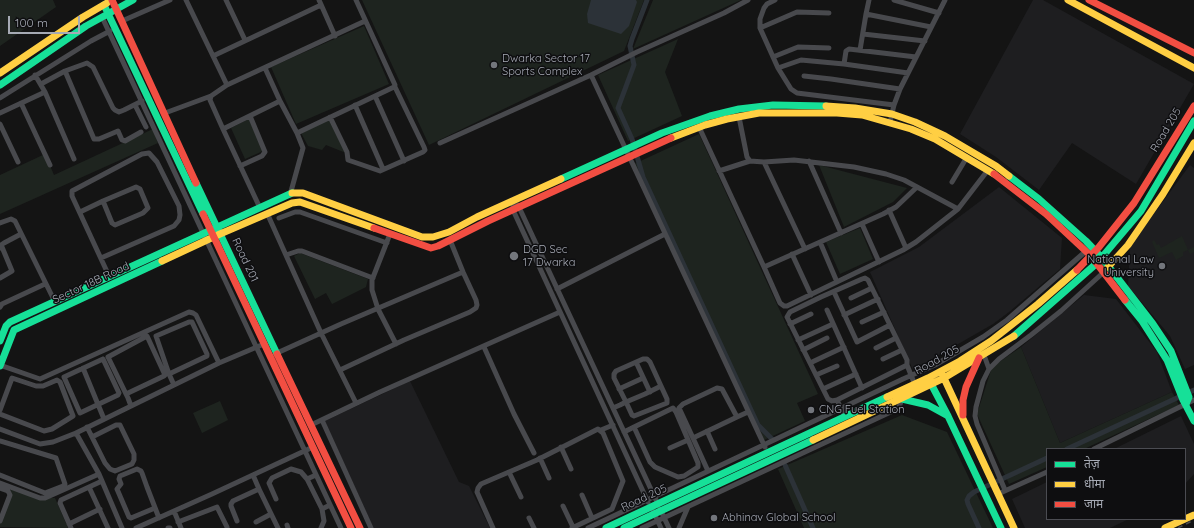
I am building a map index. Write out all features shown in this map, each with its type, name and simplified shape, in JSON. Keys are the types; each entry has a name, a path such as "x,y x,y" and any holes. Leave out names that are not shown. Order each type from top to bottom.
{"main road":[{"path":"0,73 39,46 113,0"},
{"name":"Road 201","path":"113,0 116,10 360,528"},
{"path":"0,85 86,26 133,0"},
{"path":"1068,0 1194,68"},
{"path":"1089,0 1194,53"},
{"name":"Road 201","path":"104,5 105,15 210,239 264,344 351,528"},
{"path":"219,230 260,208 290,195 303,193 427,238 441,236 477,217 641,142 710,116 739,109 773,105 855,108 892,114 915,122 945,136 996,166 1039,199 1086,240 1097,264 1106,270 1153,324 1171,351 1182,389 1188,400 1194,421"},
{"name":"Road 205","path":"943,375 991,341 1080,268 1134,203 1194,106"},
{"path":"219,230 292,203 300,202 429,248 434,248 516,208 643,150 676,135 699,127 759,113 824,113 862,115 890,122 935,139 998,176 1046,214 1091,253 1102,258 1106,270"},
{"name":"Road 205","path":"606,528 656,509 902,399 929,382 981,357 1019,333 1102,258 1141,210 1194,121"},
{"path":"1106,270 1128,245 1163,194 1194,143"},
{"name":"Sector 18B Road","path":"0,341 6,326 10,322 207,232 219,230"},
{"name":"Sector 18B Road","path":"0,366 14,330 210,239 219,230"},
{"path":"963,418 963,400 966,387 981,357"},
{"path":"943,375 1014,528"},
{"path":"929,382 948,416 1001,528"},
{"name":"Road 205","path":"624,528 656,509 845,417 915,385 929,382"},
{"path":"902,399 928,405 948,416"},
{"path":"1165,528 1183,520"}],"street":[{"path":"122,21 170,0"},
{"path":"186,0 227,85"},
{"path":"226,0 245,40"},
{"path":"330,117 346,152 348,160 377,171 404,161 423,152 425,149 394,87 356,0"},
{"path":"440,143 591,75 628,56 724,13 748,0"},
{"path":"774,0 767,4 764,8 760,19 760,28 778,68 791,89 797,93 894,105"},
{"path":"860,50 869,0"},
{"path":"894,0 938,13"},
{"path":"890,122 900,89 945,0"},
{"path":"213,56 320,2 335,36"},
{"path":"760,28 797,12 829,13"},
{"path":"866,14 931,27"},
{"path":"165,113 211,96 227,85 365,21"},
{"path":"0,98 35,75 112,30 142,101 207,232"},
{"path":"863,34 925,41"},
{"path":"773,57 798,47 829,48"},
{"path":"844,64 846,50 849,49 916,58"},
{"path":"778,68 801,60 844,64 908,73"},
{"path":"41,84 83,63 90,64 93,67 114,109 121,111 142,101"},
{"path":"265,68 280,102 297,133 303,150 290,195"},
{"path":"65,71 94,139 99,139 118,131 122,140 125,141 141,132"},
{"path":"35,75 45,92 74,159"},
{"path":"591,75 627,149 768,454"},
{"path":"804,76 831,78 900,89"},
{"path":"297,133 394,87"},
{"path":"0,113 45,92"},
{"path":"211,96 210,100 260,208"},
{"path":"375,96 404,161"},
{"path":"223,129 280,102"},
{"path":"21,103 50,165"},
{"path":"135,105 146,127"},
{"path":"355,106 383,169"},
{"path":"240,166 262,156 265,152 250,116"},
{"path":"739,117 747,157 750,161"},
{"path":"0,125 18,162"},
{"path":"699,127 782,305 787,306 879,262 922,238 958,209 988,170"},
{"path":"101,258 175,225 178,222 180,215 179,206 157,162 151,155 146,153 74,189 71,193 109,276"},
{"path":"952,182 967,157"},
{"path":"719,171 750,161 764,162 794,160 854,167 886,174 904,180 958,209"},
{"path":"809,161 841,233"},
{"path":"764,162 805,249"},
{"path":"80,212 103,201 136,187 140,189 148,208 143,213 115,225 112,224 103,201"},
{"path":"764,267 862,224 889,210 907,198 917,187"},
{"path":"513,201 560,312 648,500 665,518 669,528"},
{"path":"516,208 558,289 624,432 656,509 661,528"},
{"path":"889,210 906,248"},
{"path":"279,218 295,212 300,212 387,242"},
{"path":"267,213 356,403"},
{"path":"0,223 9,219 13,220 54,302"},
{"path":"862,224 879,262"},
{"path":"0,278 12,271 1,248 2,244 21,234"},
{"path":"390,234 373,278 372,290 378,308 396,344"},
{"path":"558,289 665,234"},
{"path":"210,239 256,348 341,528"},
{"path":"340,370 476,308 476,300 462,272 450,240"},
{"path":"820,242 837,282"},
{"path":"286,255 302,251 373,278"},
{"path":"642,528 656,509 708,471 935,365 983,337 1008,320 1091,253"},
{"path":"792,254 811,295"},
{"path":"1005,488 977,424 975,416 983,381 989,369 999,359 1031,336 1106,270"},
{"path":"277,353 462,272"},
{"path":"907,365 862,388 832,401 828,399 787,316 790,312 865,278 868,280 878,299 907,360 907,365 915,385"},
{"path":"93,283 97,292"},
{"path":"0,307 2,304 45,284"},
{"path":"851,298 872,288"},
{"path":"834,292 857,342 890,325"},
{"path":"844,315 878,299"},
{"path":"827,310 862,388"},
{"path":"0,366 40,379 189,312 196,315 219,363"},
{"path":"311,425 356,403 560,312"},
{"path":"862,322 884,312"},
{"path":"790,324 811,314"},
{"path":"169,374 207,356 192,322 156,336 169,374 174,385"},
{"path":"798,340 833,324"},
{"path":"126,394 165,375 147,336 108,357 131,406"},
{"path":"804,350 828,338"},
{"path":"876,348 896,338"},
{"path":"0,429 40,444 53,442 76,433 219,363 264,344"},
{"path":"484,346 514,414 534,453"},
{"path":"810,362 844,347"},
{"path":"883,359 902,350"},
{"path":"981,357 989,369"},
{"path":"103,359 119,393 117,396 82,413 79,412 64,378 65,376 83,368 103,359"},
{"path":"645,359 650,362 661,386 667,401 665,404 632,416 614,378 615,372 645,359"},
{"path":"636,362 650,392"},
{"path":"816,375 837,366"},
{"path":"83,368 104,419"},
{"path":"823,389 856,374"},
{"path":"0,410 12,378 36,386 43,386 57,380 60,382 73,416 52,429 44,431 0,414"},
{"path":"619,389 643,378"},
{"path":"613,408 661,386"},
{"path":"634,427 653,466 678,477 684,476 698,465 679,408 683,404 720,387 725,391 737,417"},
{"path":"665,518 895,410 899,407 902,399"},
{"path":"837,400 845,417"},
{"path":"1096,448 1188,400"},
{"path":"624,432 673,408 708,471"},
{"path":"670,448 748,412"},
{"path":"322,420 371,528"},
{"path":"87,427 92,437 105,463 110,469 116,470 132,464 134,454 120,425 116,425 92,437"},
{"path":"493,528 478,496 478,488 481,484 540,458 595,430 601,430 613,425"},
{"path":"563,506 572,528 612,509 624,481 601,430"},
{"path":"707,431 715,449"},
{"path":"76,433 99,474 122,528"},
{"path":"0,441 56,458 65,484 45,493 0,475"},
{"path":"136,528 313,447"},
{"path":"561,447 571,469"},
{"path":"540,458 549,478"},
{"path":"155,508 130,518 117,489 121,484 119,479 120,476 137,469 141,471 159,518"},
{"path":"276,499 268,483 272,478 293,469 301,472 307,479 322,509 324,521 321,528"},
{"path":"509,472 521,497"},
{"path":"997,492 1046,472"},
{"path":"0,484 40,498 45,498 99,474"},
{"path":"253,475 278,528"},
{"path":"307,479 316,475"},
{"path":"100,509 70,526 60,501 102,482"},
{"path":"89,487 108,528"},
{"path":"0,488 8,491 10,495 0,521"},
{"path":"238,521 231,506 232,502 259,489"},
{"path":"582,495 592,518"},
{"path":"588,528 648,500"},
{"path":"322,509 330,505"},
{"path":"178,522 216,507 218,508 226,528"},
{"path":"680,528 688,507"},
{"path":"174,511 181,528"},
{"path":"256,522 271,514"},
{"path":"529,518 534,528"}],"shaded area":[{"path":"0,0 53,0 56,7 0,46"},
{"name":"Dwarka Sector 17 Sports Complex","path":"362,0 644,0 624,51 429,145"},
{"path":"591,0 636,0 637,2 629,26 621,34 588,23 587,14"},
{"path":"653,0 741,0 633,49"},
{"path":"1033,0 1043,0 1194,84 1136,184 1072,143 1039,190 996,157 960,134"},
{"path":"364,26 389,84 296,124 271,67"},
{"path":"678,39 665,72 682,116 628,141 598,75"},
{"path":"249,119 263,151 245,159 231,128"},
{"path":"330,119 346,153 326,145 322,150 308,146 301,133"},
{"path":"153,129 158,143 0,214 0,175 45,154 54,175"},
{"path":"699,134 818,394 797,403 805,421 762,441 634,164"},
{"path":"819,165 907,188 893,202 844,227"},
{"name":"National Law University","path":"1190,165 1194,168 1194,365 1185,369 1170,336 1128,286 1130,246"},
{"path":"999,187 1062,238 1060,269 993,324 913,370 870,272 919,247"},
{"path":"860,228 873,259 840,274 826,242"},
{"path":"1182,236 1188,250 1183,252 1183,256 1176,260 1172,252 1159,258 1152,242 1154,240 1161,248"},
{"path":"1194,247 1194,252 1190,254 1188,250"},
{"path":"300,253 368,279 366,287 332,304 326,293 315,299 294,256"},
{"path":"1084,295 1116,299 1157,352 1172,392 1060,443 1021,347"},
{"path":"1021,347 1060,443 1172,392 1179,405 1086,448 1046,448 1046,467 1009,484 977,414 992,367"},
{"path":"410,381 459,482 469,486 490,528 373,528 325,421"},
{"path":"220,401 228,420 202,433 193,413"},
{"path":"902,415 947,432 993,528 804,528 778,469"},
{"path":"1181,416 1194,444 1194,474 1186,483 1186,448 1116,448"},
{"path":"1046,482 1046,520 1127,520 1110,528 1025,528 1012,499"},
{"path":"11,488 40,498 55,498 68,528 0,527 0,518"}],"waterway":[{"path":"647,0 630,46 634,65 618,108 632,139 643,177 758,425 772,439"},
{"path":"1069,448 1194,390"},
{"path":"979,528 968,504 967,500 969,496 974,492 1046,458"},
{"path":"785,465 813,528"}],"railway":[{"path":"1178,528 1194,520"}],"traffic: fast":[{"path":"0,85 86,26 133,0"},
{"path":"104,5 203,214"},
{"path":"561,179 662,133 710,116 739,109 773,105 826,106"},
{"path":"1014,336 1097,263 1141,211 1194,121"},
{"path":"1009,176 1039,199 1086,241 1102,258 1153,324 1171,351 1189,397 1186,404"},
{"path":"196,183 277,354"},
{"path":"0,341 6,326 10,322 292,193"},
{"path":"0,366 14,330 162,261"},
{"path":"1125,300 1142,321 1167,360 1183,400 1194,421"},
{"path":"929,380 948,416 1001,528"},
{"path":"606,528 887,397"},
{"path":"902,399 928,405 948,416"},
{"path":"624,528 813,440"}],"traffic: slow":[{"path":"1068,0 1194,68"},
{"path":"0,73 83,17 107,3"},
{"path":"826,106 855,108 892,114 915,122 945,136 996,166 1009,176"},
{"path":"671,138 705,125 759,113 837,113 862,115 911,129 935,139 994,174"},
{"path":"1108,267 1128,245 1163,194 1194,143"},
{"path":"292,193 303,193 422,237 433,237 449,232 477,217 561,179"},
{"path":"162,261 292,203 300,202 374,228"},
{"path":"887,397 960,361 991,341 1038,304 1077,270"},
{"path":"813,440 944,378 1014,336"},
{"path":"943,376 1014,528"},
{"path":"1186,519 1194,515"},
{"path":"1165,528 1183,520"}],"traffic: jam":[{"path":"112,0 196,183"},
{"path":"1089,0 1194,53"},
{"path":"1077,270 1099,247 1134,203 1194,106"},
{"path":"374,228 431,248 438,246 488,221 671,138"},
{"path":"994,174 1046,214 1091,256 1125,300"},
{"path":"203,214 351,528"},
{"path":"277,354 360,528"},
{"path":"963,415 963,400 966,387 979,358"}],"place":[{"name":"Dwarka Sector 17 Sports Complex","path":"494,65"},
{"name":"DGD Sec 17 Dwarka","path":"514,256"},
{"name":"National Law University","path":"1162,266"},
{"name":"CNG Fuel Station","path":"811,410"},
{"name":"Abhinav Global School","path":"714,518"}]}
